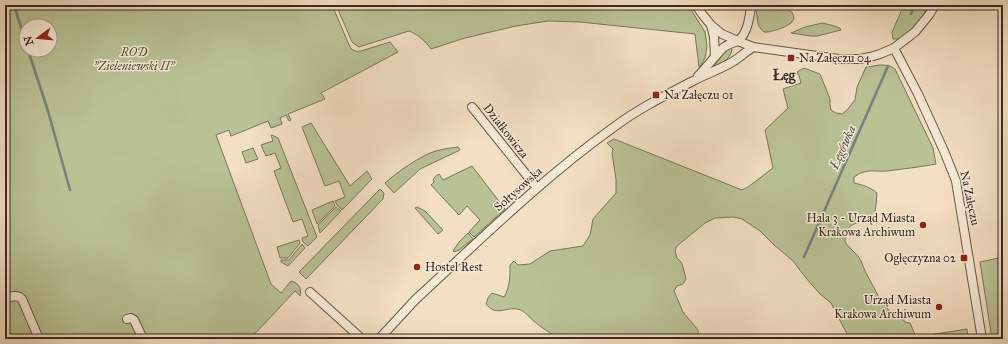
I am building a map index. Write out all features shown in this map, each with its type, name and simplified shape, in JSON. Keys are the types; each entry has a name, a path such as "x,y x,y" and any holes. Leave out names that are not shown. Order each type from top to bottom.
{"street":[{"path":"696,5 711,25 722,34 753,47 839,59 860,59 880,54 894,48 915,32 935,5"},
{"path":"738,41 747,25 751,5"},
{"path":"711,25 715,44 715,56"},
{"name":"Sołtysowska","path":"693,81 708,67 715,56 726,45 738,41"},
{"name":"Sołtysowska","path":"379,339 416,299 537,188 570,160 615,126 647,106 734,61 753,47"},
{"name":"Na Załęczu","path":"894,48 918,94 948,158 956,181 982,339"},
{"name":"Działkowicza","path":"472,107 537,188"},
{"path":"310,292 362,339"},
{"path":"5,299 15,296 22,299 39,339"},
{"path":"127,319 131,318 134,320 143,339"}],"green space":[{"name":"ROD \"Zieleniewski II\"","path":"5,5 332,5 352,49 361,51 390,42 398,52 321,93 325,99 288,114 291,120 289,121 286,115 280,118 282,124 271,128 268,121 231,136 229,130 216,135 271,284 281,293 291,281 298,285 301,291 300,296 295,291 250,339 5,339"},
{"path":"336,5 688,5 705,32 707,46 705,58 699,67 695,34 580,22 548,21 516,26 465,38 431,49 422,38 409,31 359,47 352,42"},
{"path":"757,5 775,5 786,8 793,14 794,19 789,25 770,32 764,32 758,24"},
{"path":"904,5 929,5 918,23 907,36 899,39 893,39 892,32"},
{"path":"822,23 840,28 841,30 817,36 791,33 805,27"},
{"path":"730,48 732,49 729,57 716,66 722,55"},
{"path":"886,65 895,69 933,148 936,164 887,171 866,171 854,177 854,183 866,186 877,193 876,205 874,217 851,226 846,234 845,242 858,256 882,303 891,312 901,317 905,322 910,323 916,337 967,329 968,339 851,339 831,303 820,294 793,261 760,231 742,219 734,217 715,218 705,223 677,246 675,251 677,258 683,267 686,279 683,284 677,286 674,291 683,312 698,330 699,339 558,339 521,310 513,309 497,311 490,308 486,304 492,293 504,297 509,286 510,265 514,261 518,265 530,264 550,251 583,246 590,235 593,219 616,193 616,179 612,153 613,149 607,143 614,139 742,190 773,168 765,130 788,108 783,89 801,83 797,72 804,68 820,74 830,99 831,110 842,114 855,100 857,87 866,67"},
{"path":"311,123 350,186 367,171 372,179 342,210 335,201 345,197 339,181 325,186 302,127"},
{"path":"271,135 278,138 317,237 308,246 303,242 302,238 308,236 302,219 293,222 274,171 281,168 275,153 266,156 261,145 273,141"},
{"path":"458,147 460,150 420,169 394,193 385,183 423,156 439,150"},
{"path":"253,148 258,159 246,163 242,152"},
{"path":"472,166 505,209 474,237 469,232 480,220 467,206 459,215 431,185 434,182 435,177 439,174 443,180"},
{"path":"380,189 384,193 383,199 306,279 299,272"},
{"path":"333,201 335,206 317,224 312,210"},
{"path":"336,207 341,211 320,233 318,225"},
{"path":"417,207 425,211 443,230 438,234 415,208"},
{"path":"468,233 473,239 454,252 453,251 459,242"},
{"path":"299,240 300,243 288,258 280,258 277,247"},
{"path":"302,244 305,248 288,266 281,262 281,260 289,260"},
{"path":"1003,257 1003,339 992,339 980,262"}],"waterway":[{"path":"14,5 18,18"},
{"name":"Łęgówka","path":"911,14 915,5"},
{"path":"31,58 48,111 70,190"},
{"name":"Łęgówka","path":"804,257 888,66"}],"place":[{"name":"Na Załęczu 04","path":"791,58"},
{"name":"Na Załęczu 01","path":"656,95"},
{"name":"Hala 3 - Urząd Miasta Krakowa Archiwum","path":"923,225"},
{"name":"Ogłęczyzna 02","path":"964,258"},
{"name":"Hostel Rest","path":"417,267"},
{"name":"Urząd Miasta Krakowa Archiwum","path":"939,307"}],"district":[{"name":"Łęg","path":"784,75"}]}
